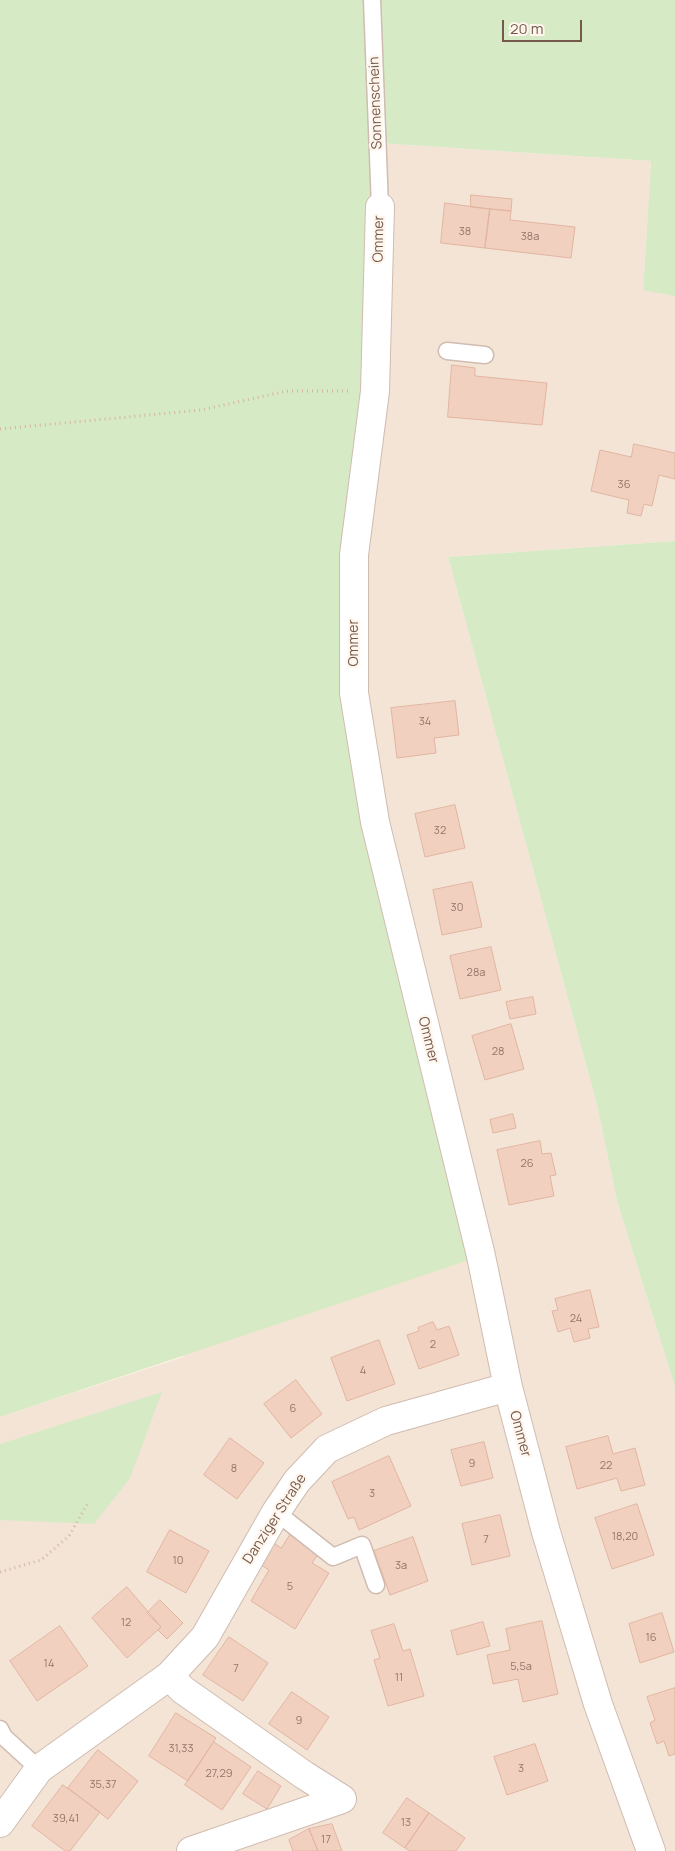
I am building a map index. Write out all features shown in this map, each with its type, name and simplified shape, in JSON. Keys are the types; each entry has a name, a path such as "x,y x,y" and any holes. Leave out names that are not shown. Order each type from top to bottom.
{"street":[{"name":"Ommer","path":"380,207 375,391 354,555 354,693 375,822 481,1256 508,1388 546,1532 598,1704 651,1851"},
{"name":"Danziger Straße","path":"0,1823 38,1770 169,1676 206,1637 276,1512 297,1481 327,1449 386,1421 508,1388"},
{"path":"169,1676 191,1696 304,1775 342,1799 191,1851"}],"lane":[{"name":"Sonnenschein","path":"372,0 380,207"},
{"path":"447,352 485,356"},
{"path":"276,1512 333,1557 362,1545 376,1585"},
{"path":"0,1729 4,1737 38,1770"}],"path":[{"path":"0,429 201,410 287,391 375,391"},
{"path":"0,1572 41,1560 69,1536 89,1501"}],"shaded area":[{"path":"377,143 651,161 643,289 675,296 675,541 448,557 597,1105 617,1201 675,1387 675,1851 0,1851 0,1417 183,1357 354,693"}],"green space":[{"path":"0,0 675,0 675,296 643,290 651,161 378,143 354,693 481,1256 0,1417"},
{"path":"675,541 675,1387 617,1201 597,1105 448,557"},
{"path":"162,1392 130,1478 94,1524 0,1520 0,1444"}],"building":[{"path":"471,195 512,199 511,211 471,207"},
{"path":"445,203 490,209 485,248 441,243"},
{"path":"490,209 511,211 510,220 575,227 571,258 485,248"},
{"path":"452,365 475,368 475,376 547,383 542,425 448,417"},
{"path":"634,444 675,453 675,479 659,475 652,506 644,504 641,516 627,513 629,500 591,491 600,450 631,457"},
{"path":"455,701 459,735 434,738 436,753 397,758 391,708"},
{"path":"455,805 465,848 425,857 415,814"},
{"path":"472,882 482,927 442,935 433,890"},
{"path":"491,947 501,990 460,999 450,956"},
{"path":"533,997 536,1014 510,1019 506,1002"},
{"path":"511,1024 524,1069 485,1080 472,1036"},
{"path":"513,1114 516,1128 493,1133 490,1120"},
{"path":"540,1141 542,1154 551,1153 556,1175 550,1176 554,1196 509,1205 497,1150"},
{"path":"590,1290 599,1327 588,1329 590,1338 574,1342 570,1328 558,1332 552,1311 558,1310 555,1299"},
{"path":"433,1322 437,1330 449,1326 459,1355 419,1369 407,1335 419,1331 418,1328"},
{"path":"379,1340 395,1384 347,1401 331,1358"},
{"path":"296,1380 322,1414 291,1438 264,1404"},
{"path":"608,1436 613,1454 635,1448 645,1485 621,1491 617,1478 577,1489 566,1447"},
{"path":"230,1438 264,1463 237,1499 204,1475"},
{"path":"484,1442 493,1478 461,1486 451,1450"},
{"path":"389,1456 411,1506 359,1530 354,1517 348,1519 332,1482"},
{"path":"637,1504 654,1555 612,1569 595,1518"},
{"path":"500,1515 510,1556 472,1565 462,1524"},
{"path":"170,1530 209,1551 186,1593 147,1572"},
{"path":"290,1535 319,1553 312,1563 329,1573 295,1629 251,1601 269,1570 258,1563 271,1541 281,1548"},
{"path":"413,1537 428,1581 390,1595 374,1551"},
{"path":"127,1587 161,1627 127,1658 92,1618"},
{"path":"160,1600 183,1623 167,1639 158,1630 161,1627 147,1613"},
{"path":"662,1613 674,1652 640,1663 629,1624"},
{"path":"542,1621 558,1694 523,1702 518,1679 493,1684 487,1655 510,1650 506,1629"},
{"path":"483,1622 490,1646 457,1655 451,1631"},
{"path":"394,1624 403,1651 410,1649 424,1696 388,1706 374,1660 380,1658 371,1631"},
{"path":"60,1626 88,1666 37,1701 10,1661"},
{"path":"229,1637 268,1663 243,1701 203,1675"},
{"path":"675,1688 675,1754 669,1756 664,1741 657,1744 650,1723 655,1720 647,1697"},
{"path":"292,1692 329,1717 307,1750 269,1724"},
{"path":"176,1713 216,1738 188,1781 149,1756"},
{"path":"214,1742 251,1767 222,1810 185,1785"},
{"path":"535,1744 548,1781 507,1795 494,1757"},
{"path":"98,1750 138,1781 108,1819 68,1788"},
{"path":"258,1771 281,1786 267,1809 243,1794"},
{"path":"63,1785 100,1812 70,1851 65,1851 32,1826"},
{"path":"407,1798 429,1813 405,1848 383,1833"},
{"path":"429,1813 465,1838 456,1851 410,1851 405,1848"},
{"path":"332,1824 342,1851 318,1851 309,1829"},
{"path":"309,1829 318,1851 293,1851 289,1840"}]}
